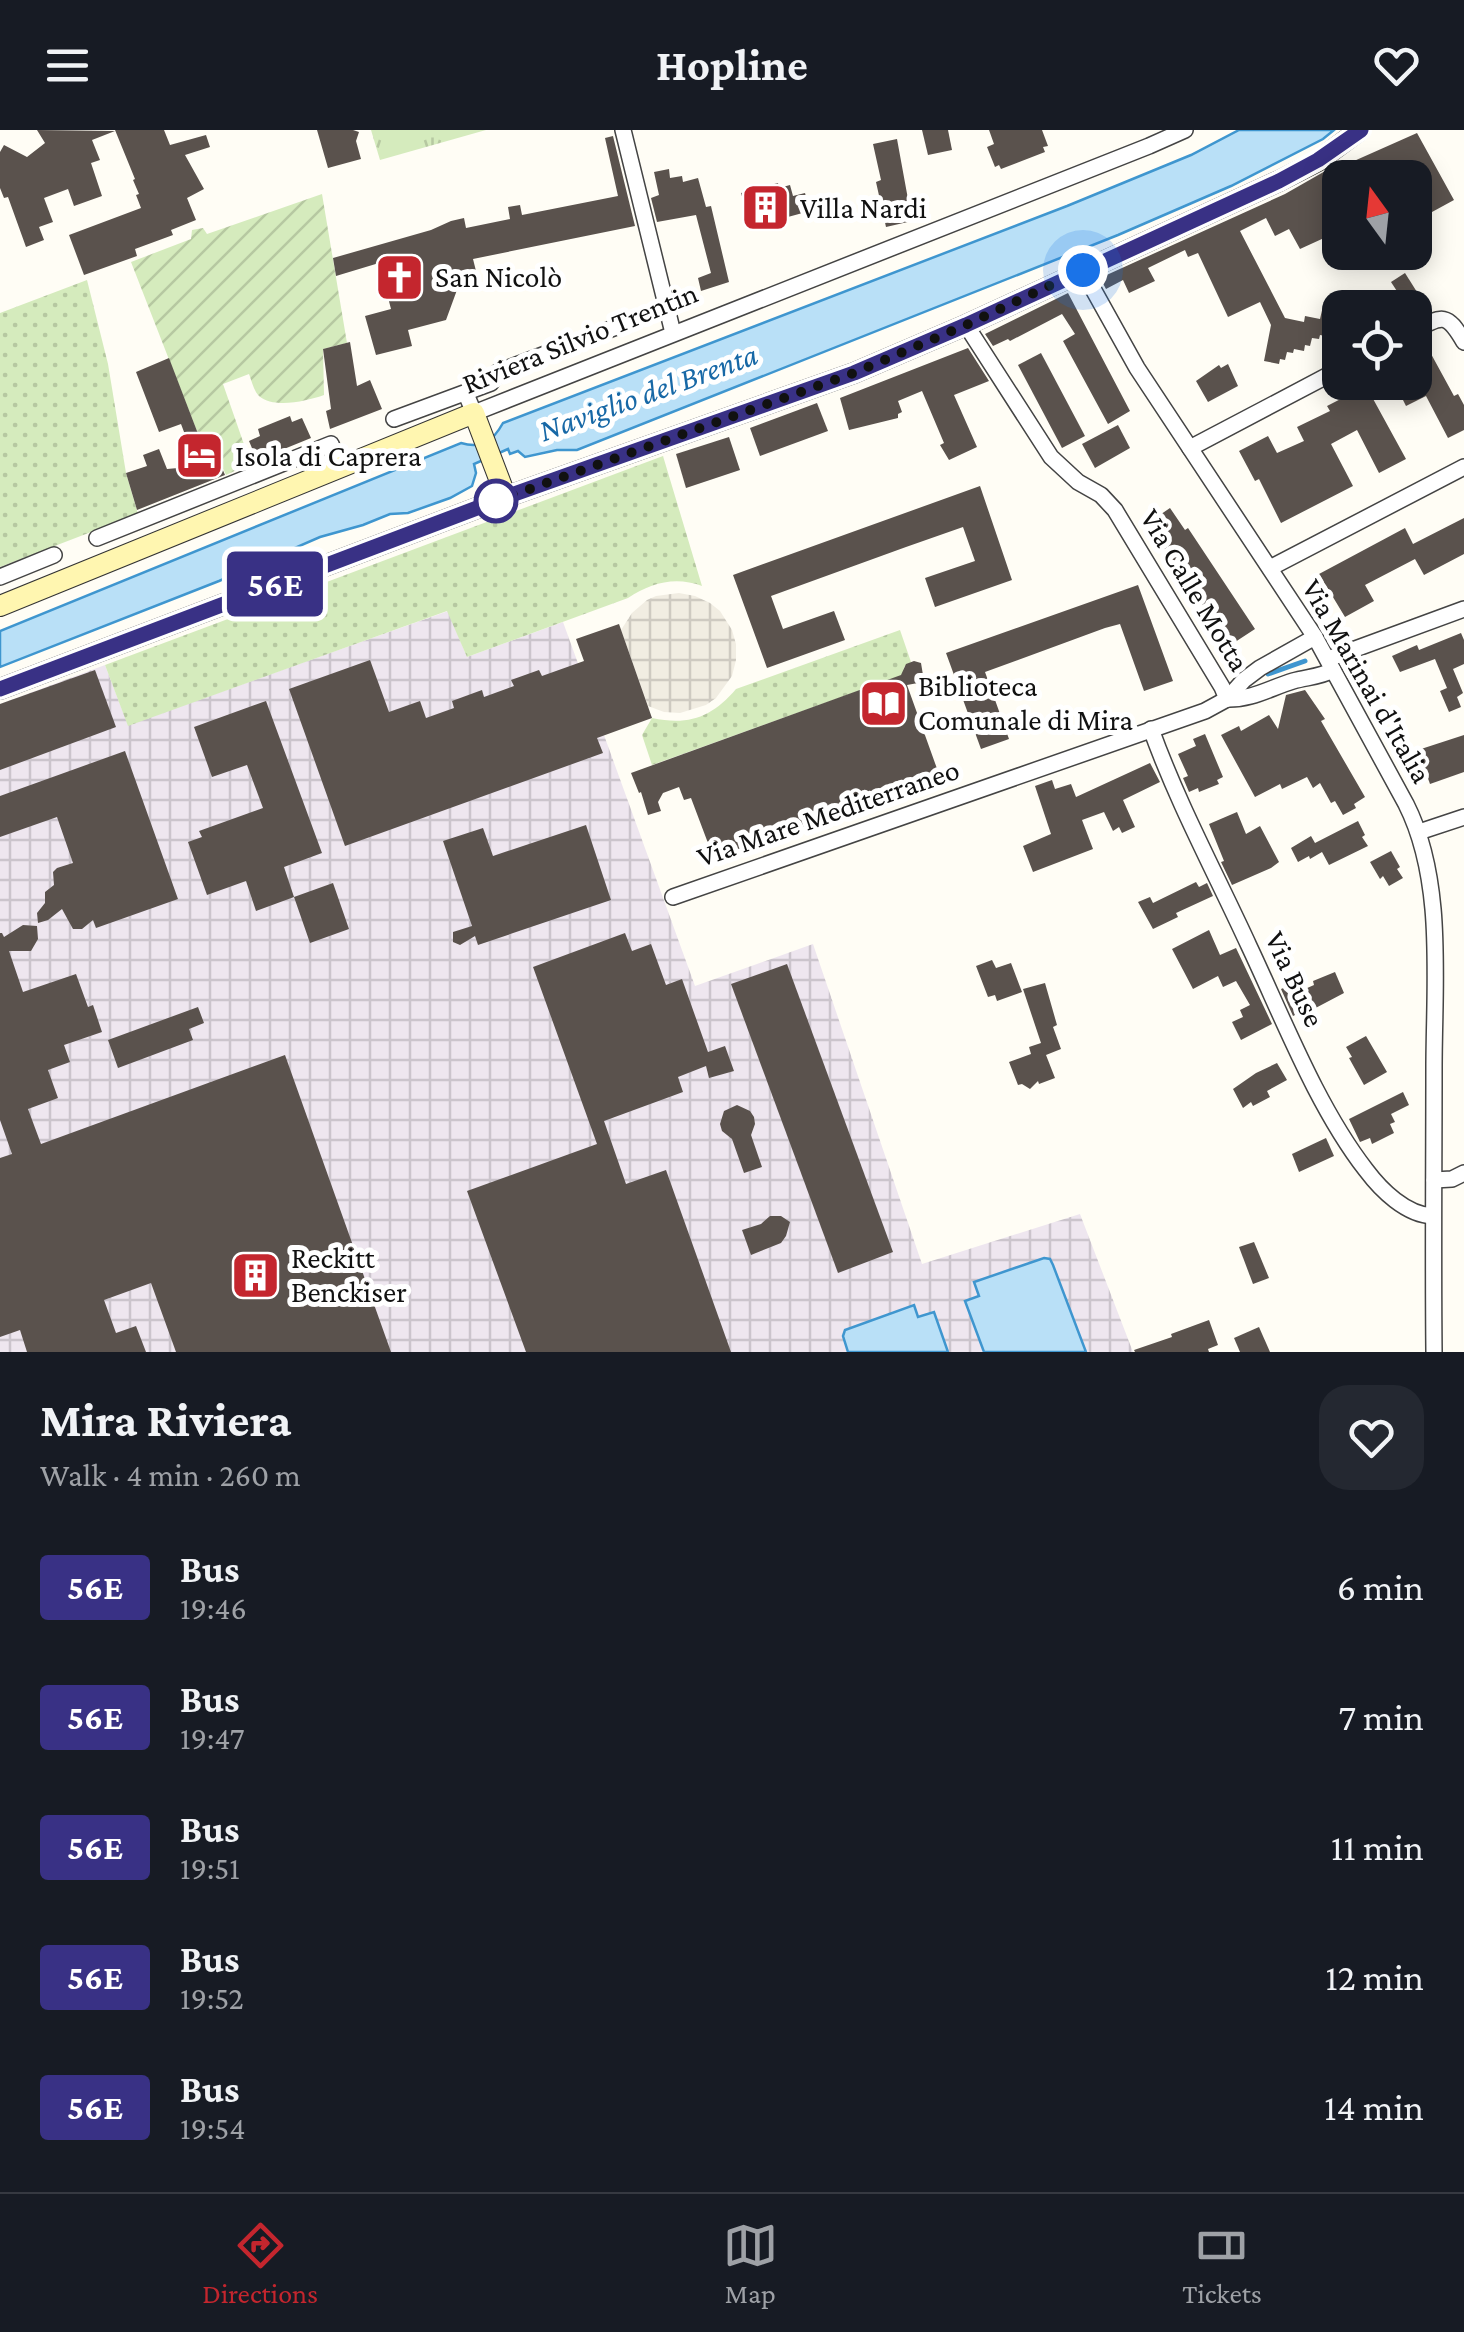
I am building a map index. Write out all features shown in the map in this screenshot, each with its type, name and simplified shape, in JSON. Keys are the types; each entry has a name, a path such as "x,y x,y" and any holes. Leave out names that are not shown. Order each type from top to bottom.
{"street":[{"path":"623,130 673,333"},
{"name":"Riviera Silvio Trentin","path":"0,606 340,467 470,403 673,333 1185,130"},
{"path":"0,689 506,497 854,373 1279,181 1318,160 1360,130"},
{"name":"Via Marinai d'Italia","path":"1083,270 1137,368 1315,637 1419,832 1432,900 1437,1351"},
{"path":"394,418 470,403 498,372 653,313"},
{"path":"1432,321 1446,319 1464,342"},
{"name":"Via Calle Motta","path":"966,325 1051,457 1115,510 1227,699"},
{"path":"1190,448 1322,378"},
{"path":"470,403 506,497"},
{"path":"97,538 331,444 340,467"},
{"path":"1270,568 1464,468"},
{"path":"182,506 190,527"},
{"path":"0,577 54,556"},
{"name":"Via Mare Mediterraneo","path":"1227,699 1323,675 1331,665 1464,609"},
{"name":"Via Mare Mediterraneo","path":"673,897 1205,711 1227,699 1260,668 1315,637"},
{"name":"Via Buse","path":"1151,729 1182,805 1306,1068 1344,1136 1368,1174 1398,1203 1418,1214 1433,1216"},
{"path":"1419,832 1464,817"},
{"path":"1434,1180 1464,1173"},
{"path":"1426,1352 1437,1351"}],"shaded area":[{"path":"679,593 695,596 720,611 736,644 732,676 716,698 680,713 648,706 621,630 647,600"},
{"path":"448,611 467,657 563,622 695,986 813,944 922,1264 1080,1214 1133,1352 0,1352 0,704 105,665 128,725"}],"green space":[{"path":"371,130 486,130 380,160"},
{"path":"322,194 347,343 323,349 324,395 282,403 265,400 254,389 249,374 223,384 247,453 252,452 256,461 226,475 219,460 211,463 207,457 131,262 191,239 192,230 203,228 207,234"},
{"path":"87,280 138,514 0,567 0,313"},
{"path":"663,456 702,586 673,581 654,585 467,657 447,611 128,726 105,665"},
{"path":"900,630 911,662 904,667 903,675 652,765 642,735 652,718 677,721 699,717 736,689"}],"water":[{"name":"Naviglio del Brenta","path":"1239,130 1334,130 1231,186 1118,235 577,450 525,457 518,451 510,454 508,449 474,464 472,486 450,498 320,537 0,667 0,631 461,443 486,442 503,423 1067,206 1191,155"},
{"path":"1044,1258 1053,1265 1086,1352 984,1352 965,1301 979,1296 974,1282"},
{"path":"914,1305 918,1317 934,1312 948,1352 848,1352 845,1330"}],"building":[{"path":"37,130 115,131 92,140 100,160 91,163 102,196 74,206 68,189 44,198 53,222 39,227 44,240 26,247 8,197 4,198 0,188 0,152 4,145 27,157 45,143"},
{"path":"115,130 164,130 170,145 206,135 210,147 185,155 204,189 187,198 196,220 171,230 173,235 135,249 137,256 84,275 69,235 141,208 135,179"},
{"path":"317,130 359,132 356,141 361,159 328,168"},
{"path":"922,130 948,130 952,150 928,155"},
{"path":"989,130 1042,130 1048,146 1043,147 1045,152 1001,169 999,165 995,167 987,147 994,144"},
{"path":"1417,133 1432,160 1356,160"},
{"path":"613,136 635,226 473,259 477,275 461,279 446,320 408,330 412,346 376,355 365,316 391,309 379,263 336,276 333,258 464,218 466,228 510,219 508,207 520,205 522,215 618,196 605,138"},
{"path":"897,139 912,221 886,227 873,144"},
{"path":"1432,160 1454,200 1432,212"},
{"path":"669,169 670,178 682,176 683,182 698,178 706,207 711,206 729,282 701,291 698,278 711,273 696,215 657,222 651,198 659,195 654,172"},
{"path":"1322,173 1322,239 1300,249 1289,229 1275,236 1266,218 1240,231 1285,318 1304,322 1305,316 1320,319 1322,310 1322,335 1312,338 1304,351 1287,352 1279,364 1264,361 1271,325 1260,302 1228,317 1198,253 1188,257 1185,250 1148,268 1155,281 1129,293 1123,280 1106,289 1100,278 1285,194"},
{"name":"Villa Nardi","path":"778,183 779,188 790,185 793,196 805,193 810,211 751,227 741,193"},
{"path":"1405,273 1416,290 1396,290 1391,282"},
{"path":"1068,293 1130,411 1108,424 1063,341 1075,334 1062,314 993,346 985,334"},
{"path":"350,342 357,386 370,380 382,409 330,429 323,349"},
{"path":"968,348 989,381 954,395 977,447 949,460 922,391 898,401 902,412 898,418 849,430 840,398"},
{"path":"1041,353 1085,436 1062,448 1018,365"},
{"path":"1432,356 1454,396 1458,394 1464,405 1464,430 1448,438 1428,400 1432,400"},
{"path":"169,358 210,465 219,461 225,475 137,510 126,473 147,466 143,455 159,449 167,469 195,461 181,424 159,432 136,372"},
{"path":"1228,364 1238,386 1208,402 1196,381 1219,365 1221,368"},
{"path":"1339,400 1374,400 1406,459 1379,473 1357,430 1331,444 1353,486 1281,523 1259,479 1255,481 1239,451 1268,436 1277,453 1304,441 1297,427 1330,411 1327,406"},
{"path":"817,403 828,431 760,456 750,428"},
{"path":"290,416 292,422 302,418 311,438 257,460 249,441 260,436 258,429"},
{"path":"1118,425 1130,448 1095,468 1082,444"},
{"path":"729,437 740,470 686,488 676,454"},
{"path":"980,486 1012,580 935,607 925,578 975,561 963,527 906,547 771,596 783,629 834,611 845,640 767,668 733,575"},
{"path":"1170,508 1185,530 1188,528 1255,629 1229,646 1145,525"},
{"path":"1464,518 1464,554 1424,575 1415,559 1365,585 1374,601 1345,617 1319,574 1405,528 1413,544"},
{"path":"1138,585 1173,681 1144,691 1120,624 1105,628 985,672 1009,739 981,749 946,653"},
{"path":"619,624 652,718 597,738 603,753 345,846 289,689 370,660 389,712 420,701 426,718 454,708 452,701 482,690 484,697 514,686 511,680 539,670 542,676 584,661 576,639"},
{"path":"1461,633 1464,664 1453,669 1463,693 1457,697 1461,707 1449,712 1440,691 1447,688 1435,659 1400,672 1392,656"},
{"path":"921,663 923,675 918,683 907,685 940,777 714,859 691,798 684,800 679,787 663,793 658,802 661,811 648,815 631,773 901,675 906,664"},
{"path":"95,670 116,727 0,770 0,704"},
{"path":"1305,690 1325,719 1321,721 1365,797 1343,815 1320,783 1313,788 1307,777 1282,789 1280,784 1255,797 1221,735 1239,726 1241,731 1269,715 1278,729 1286,695"},
{"path":"266,701 322,853 284,867 294,897 256,911 246,881 207,895 188,842 202,837 199,831 263,808 247,765 212,777 194,727"},
{"path":"1205,734 1223,777 1217,780 1219,784 1189,792 1183,778 1188,776 1178,754 1196,746 1193,739"},
{"path":"1464,735 1464,772 1430,784 1418,750"},
{"path":"125,751 178,899 96,928 93,920 82,929 73,929 62,909 38,923 37,913 45,903 45,892 54,885 53,872 73,863 57,817 0,837 0,796"},
{"path":"1150,763 1160,782 1123,800 1135,827 1122,833 1119,827 1113,831 1104,812 1082,820 1093,849 1033,872 1023,846 1051,834 1035,786 1052,780 1055,789 1071,784 1076,797"},
{"path":"1237,812 1246,834 1260,826 1279,862 1232,885 1209,824"},
{"path":"1358,821 1368,846 1329,865 1322,852 1298,862 1291,848 1311,836 1315,843"},
{"path":"586,825 611,900 478,945 475,936 460,945 453,942 453,932 472,926 443,841 483,828 493,856"},
{"path":"1391,851 1403,878 1389,886 1370,862"},
{"path":"1196,882 1199,887 1207,883 1213,896 1153,929 1138,902 1150,897 1153,903"},
{"path":"333,883 349,929 310,943 294,897"},
{"path":"23,925 37,926 38,939 31,951 9,951 23,992 76,974 102,1032 64,1045 70,1062 48,1070 58,1098 28,1109 41,1144 285,1055 391,1352 176,1352 151,1283 104,1300 116,1333 136,1326 146,1352 27,1352 20,1330 0,1337 0,1158 12,1154 0,1120 0,933 4,937"},
{"path":"1209,930 1220,955 1236,948 1272,1024 1241,1040 1232,1022 1243,1017 1240,1010 1250,1005 1236,981 1223,987 1218,976 1193,989 1172,949"},
{"name":"Reckitt Benckiser","path":"625,933 632,951 651,944 666,985 682,979 708,1052 725,1046 734,1071 709,1078 706,1066 678,1077 683,1092 604,1121 626,1184 666,1170 731,1352 526,1352 467,1191 597,1144 533,967"},
{"path":"992,960 996,968 1011,963 1022,992 997,1001 995,995 988,997 976,966"},
{"path":"787,964 893,1252 838,1273 731,984"},
{"path":"1335,972 1344,993 1293,1016 1281,989 1286,987 1289,996"},
{"path":"1045,983 1061,1049 1046,1055 1055,1078 1039,1084 1038,1081 1030,1089 1018,1085 1009,1062 1031,1054 1029,1047 1041,1043 1023,989"},
{"path":"198,1007 204,1023 189,1029 193,1040 118,1068 108,1040"},
{"path":"1366,1036 1387,1072 1364,1085 1346,1047"},
{"path":"1277,1063 1287,1080 1267,1091 1270,1097 1243,1108 1233,1089"},
{"path":"1403,1092 1409,1105 1391,1114 1394,1133 1372,1144 1370,1138 1360,1142 1349,1119"},
{"path":"737,1105 754,1117 751,1135 762,1167 744,1173 732,1139 720,1124 724,1111"},
{"path":"1326,1138 1334,1156 1299,1172 1292,1154"},
{"path":"770,1216 781,1216 790,1222 786,1236 781,1243 751,1255 742,1230 761,1224"},
{"path":"1254,1242 1269,1278 1253,1284 1239,1247"},
{"path":"1209,1320 1218,1345 1209,1352 1134,1350 1172,1337 1171,1334"},
{"path":"1259,1327 1270,1352 1240,1352 1234,1338"}],"waterway":[{"path":"1268,674 1305,661"}],"bus line":[{"name":"56E","path":"0,689 506,497 854,373 1279,181 1361,130"}],"place":[{"name":"Villa Nardi","path":"765,208"},
{"name":"San Nicolò","path":"400,277"},
{"name":"Isola di Caprera","path":"200,456"},
{"name":"Biblioteca Comunale di Mira","path":"883,703"},
{"name":"Reckitt Benckiser","path":"256,1275"}],"route":[{"path":"496,501 854,373 1083,270"}]}
